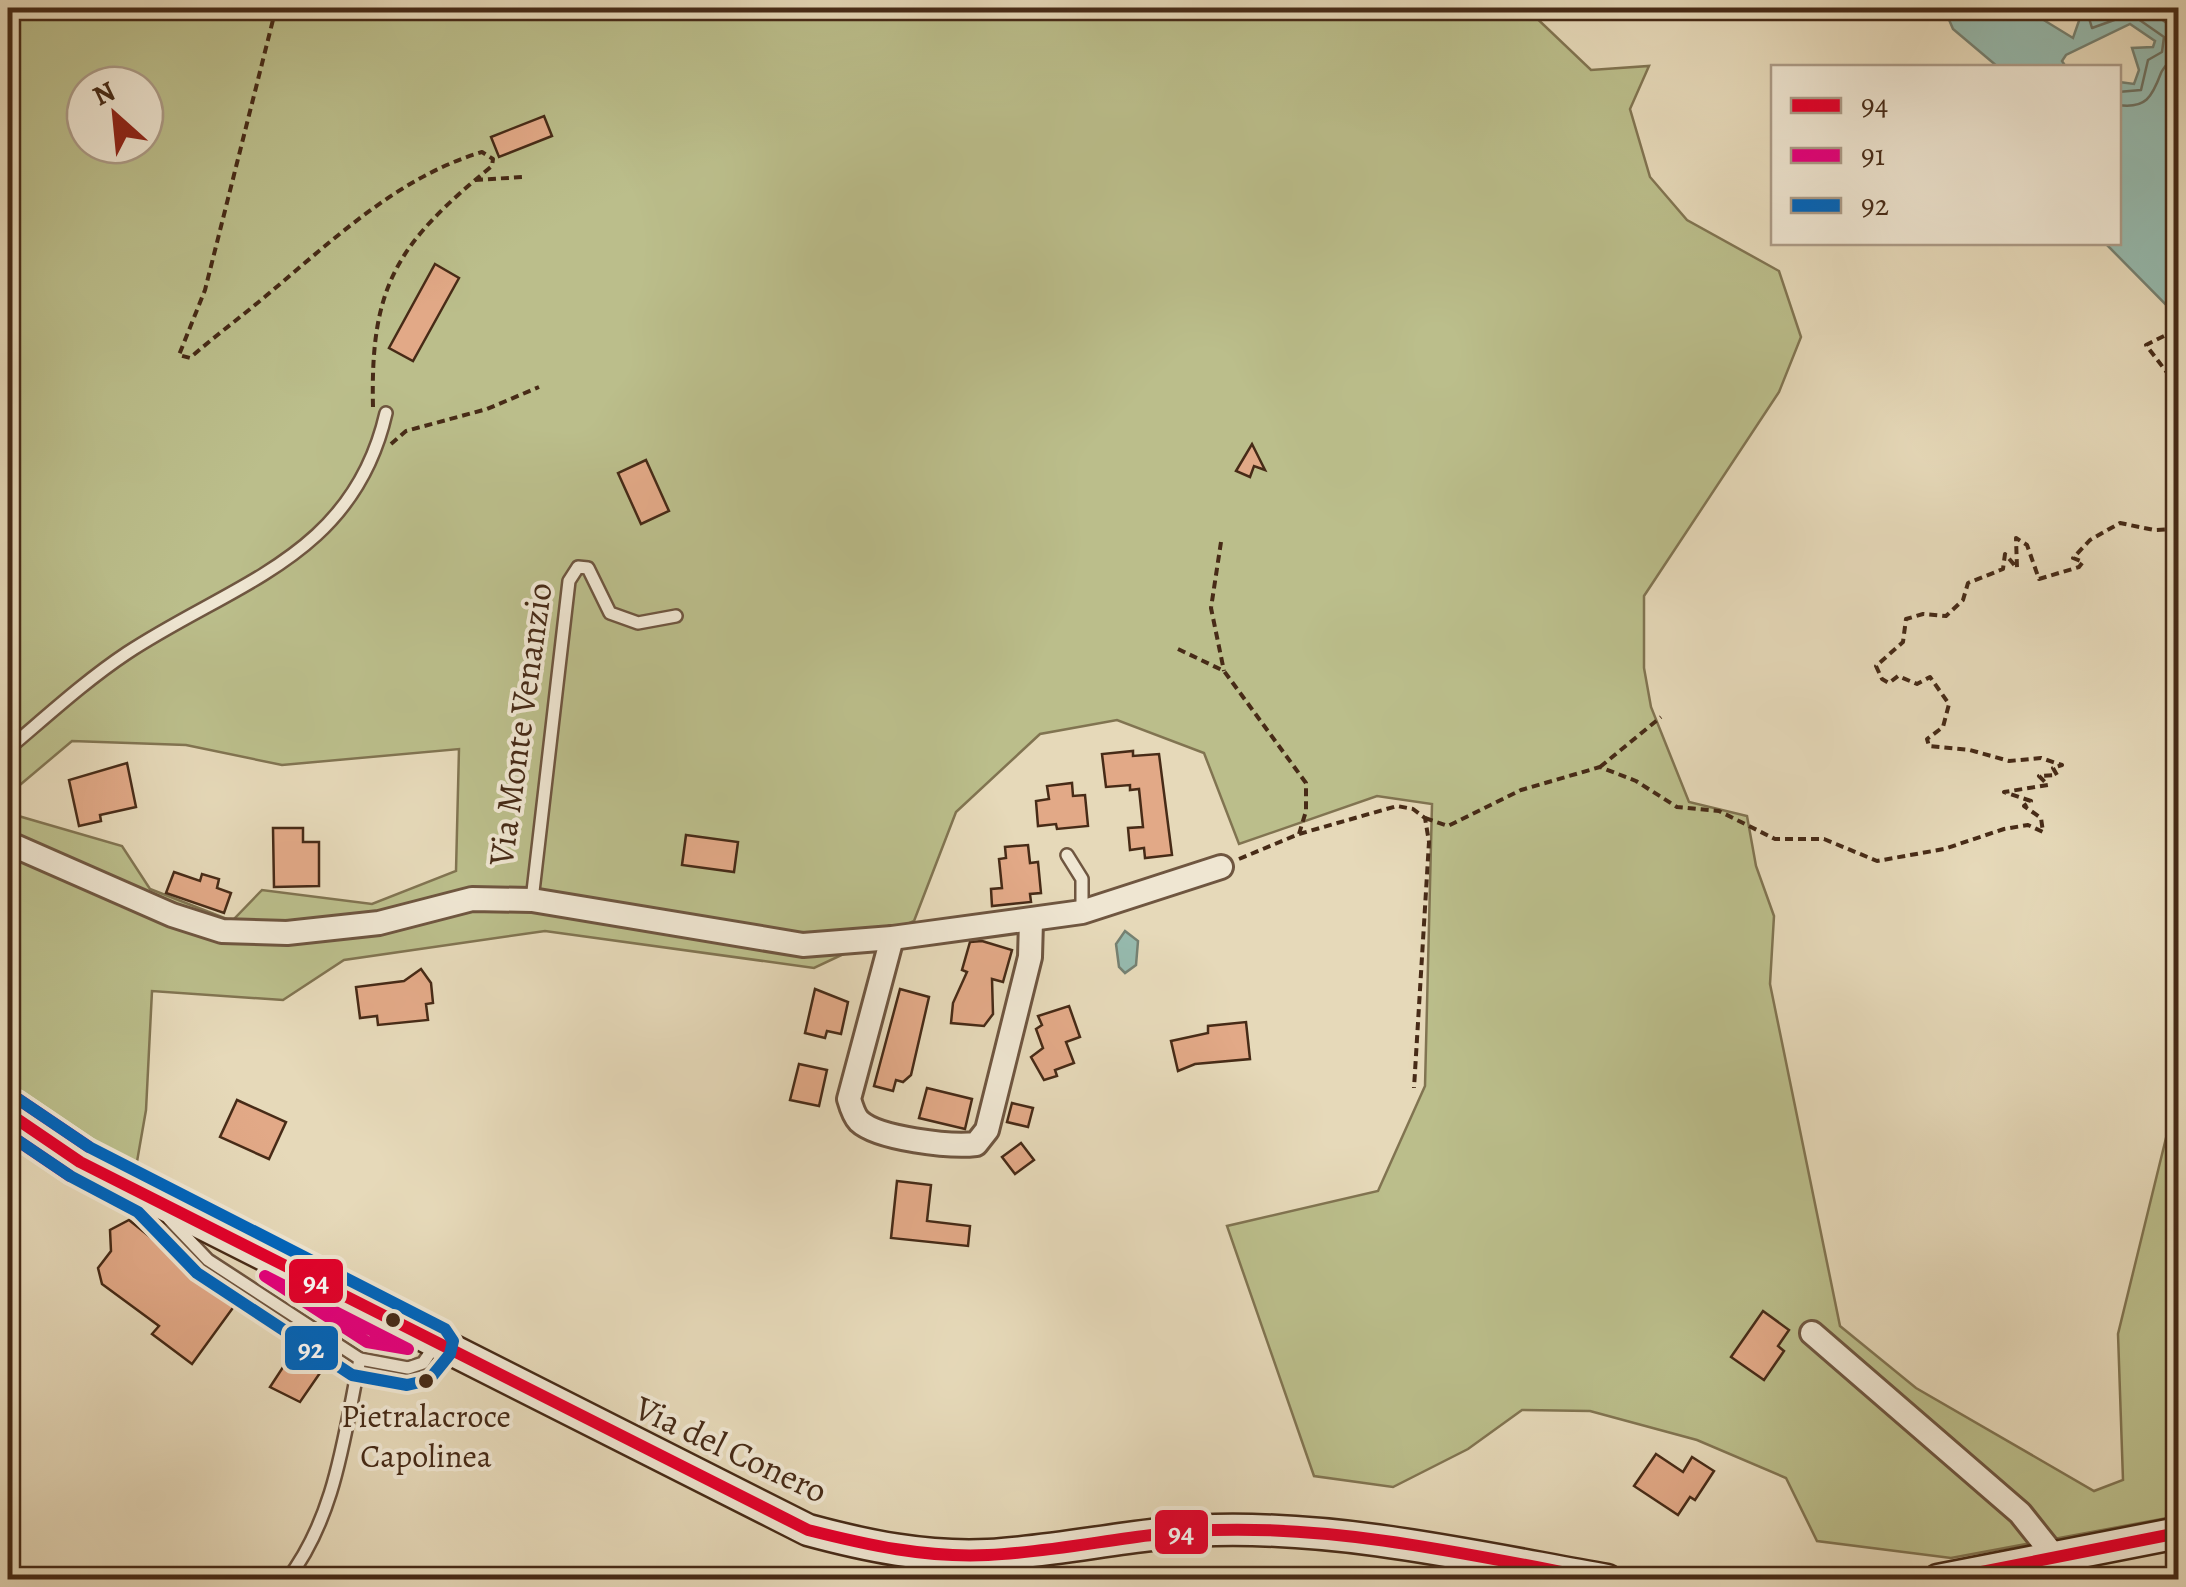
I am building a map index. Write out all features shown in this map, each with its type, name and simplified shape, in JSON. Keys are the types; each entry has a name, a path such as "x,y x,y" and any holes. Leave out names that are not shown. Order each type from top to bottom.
{"main road":[{"name":"Via del Conero","path":"8,1113 80,1162 149,1198 754,1507 808,1530 866,1546 926,1554 987,1555 1211,1530 1268,1531 1420,1547 1607,1580"},
{"path":"1938,1580 2178,1533"}],"street":[{"name":"Via Monte Venanzio","path":"8,843 172,915 222,931 288,933 379,922 472,899 532,900 802,944 892,938 1082,912 1221,867"},
{"path":"892,938 849,1099 857,1119 889,1133 954,1146 976,1144 987,1130 1030,956 1031,921"},
{"path":"1812,1333 2020,1513 2055,1557"}],"lane":[{"path":"8,749 127,653 292,558 336,516 376,456 380,415"},
{"name":"Via Monte Venanzio","path":"532,900 569,581 578,567 588,568 610,612 638,623 676,616"},
{"path":"1067,856 1082,879 1082,912"},
{"name":"Via del Conero","path":"149,1198 208,1260 360,1359 408,1368 423,1362 436,1344"},
{"path":"287,1580 304,1557 328,1507 360,1359"}],"path":[{"path":"276,8 205,290 182,342 182,359 190,358 313,254 406,186 444,163 482,152 492,159 492,166 411,244 386,290 374,326 380,415"},
{"path":"475,180 523,177"},
{"path":"2164,336 2146,346 2178,386"},
{"path":"376,456 406,431 540,388"},
{"path":"1600,767 1636,781 1677,807 1720,811 1775,839 1814,837 1877,861 1944,849 2028,824 2043,832 2040,818 2024,806 2032,801 2004,792 2048,785 2039,776 2057,775 2053,768 2062,765 2042,758 2009,761 1970,750 1929,746 1927,739 1943,727 1949,704 1942,691 1930,676 1918,684 1898,676 1889,683 1876,666 1903,642 1906,619 1923,614 1946,616 1962,600 1968,583 2003,569 2005,554 2017,568 2016,538 2027,545 2039,579 2079,566 2083,562 2072,561 2073,558 2090,540 2120,523 2154,530 2178,529"},
{"path":"1221,542 1211,608 1224,671 1306,783 1306,811 1300,834"},
{"path":"1178,649 1224,671"},
{"path":"1221,867 1300,834 1397,806 1413,808 1448,826 1521,790 1600,767 1661,717"},
{"path":"1414,1088 1430,842 1426,818"}],"green space":[{"path":"8,8 1526,8 1591,70 1649,66 1630,109 1650,177 1687,220 1779,271 1801,337 1779,392 1644,596 1644,668 1651,707 1689,802 1747,816 1756,866 1774,916 1770,984 1840,1326 1916,1388 2094,1491 2123,1480 2118,1334 2178,1089 2178,1516 1951,1558 1817,1541 1786,1478 1697,1440 1590,1411 1522,1410 1468,1449 1393,1487 1314,1476 1227,1226 1378,1191 1425,1086 1432,804 1377,796 1239,844 1204,753 1117,720 1040,734 956,812 914,921 814,968 545,931 344,960 283,1000 152,991 146,1110 135,1173 8,1088 8,813 122,846 150,889 232,921 262,890 372,904 456,871 459,749 282,765 186,745 72,741 8,795"}],"water":[{"path":"1944,8 2024,8 2073,38 2080,18 2074,8 2178,8 2178,317 2107,245 2121,245 2121,82 2134,84 2139,70 2132,48 2153,47 2155,41 2130,24 2066,55 2062,61 2065,65 1996,65 1953,29"},
{"path":"1125,931 1138,941 1136,965 1125,973 1119,967 1116,944"}],"building":[{"path":"544,116 552,136 499,157 491,137"},
{"path":"435,264 459,278 413,361 389,348"},
{"path":"1252,444 1265,470 1254,466 1250,477 1236,471"},
{"path":"646,460 669,511 641,524 618,473"},
{"path":"1133,751 1133,756 1159,754 1172,855 1145,858 1144,848 1130,850 1128,828 1143,827 1139,789 1130,790 1130,785 1106,787 1102,754"},
{"path":"127,763 136,807 100,815 101,821 79,826 69,780"},
{"path":"1072,783 1073,796 1085,795 1088,826 1038,826 1036,801 1049,799 1047,786"},
{"path":"273,828 303,828 303,842 319,842 319,886 274,887"},
{"path":"686,835 738,842 734,872 682,865"},
{"path":"1028,845 1030,863 1038,862 1041,893 1030,894 1031,902 992,906 991,889 1002,888 999,859 1006,858 1005,847"},
{"path":"174,872 200,881 202,874 219,879 217,888 231,893 224,913 166,893"},
{"path":"982,941 1012,950 1003,982 992,979 993,1014 984,1026 951,1023 953,1003 967,972 962,970 970,942"},
{"path":"421,969 431,983 433,1003 426,1004 428,1020 378,1025 377,1016 360,1018 356,987 404,981"},
{"path":"815,989 848,1002 841,1034 827,1031 825,1038 805,1033"},
{"path":"900,989 929,997 911,1075 903,1082 896,1080 893,1091 874,1086"},
{"path":"1069,1006 1080,1037 1066,1042 1074,1063 1055,1070 1057,1076 1044,1080 1031,1057 1043,1048 1036,1029 1042,1025 1038,1016"},
{"path":"1246,1022 1250,1059 1195,1064 1178,1071 1171,1041 1208,1033 1208,1026"},
{"path":"799,1064 827,1070 819,1106 790,1100"},
{"path":"927,1088 972,1099 965,1129 919,1118"},
{"path":"237,1100 286,1122 269,1159 220,1137"},
{"path":"1012,1103 1033,1108 1028,1127 1007,1122"},
{"path":"1021,1143 1034,1160 1015,1174 1002,1157"},
{"path":"897,1181 931,1185 927,1221 970,1226 968,1246 891,1238"},
{"path":"129,1220 235,1305 192,1364 152,1334 159,1326 102,1284 98,1268 111,1251 110,1230"},
{"path":"1763,1311 1789,1330 1778,1346 1784,1351 1764,1380 1731,1357"},
{"path":"297,1354 322,1370 300,1402 270,1387 287,1361 291,1364"},
{"path":"1656,1454 1683,1472 1692,1457 1714,1471 1695,1500 1690,1497 1678,1515 1634,1486"}],"transit line":[{"name":"91","path":"18,1099 89,1147"},
{"name":"92","path":"8,1134 70,1176 138,1212 197,1273 352,1375 407,1385 429,1380 450,1354 453,1341 445,1329 89,1147 18,1099"},
{"name":"94","path":"8,1113 80,1162 808,1530 897,1549 965,1555 1016,1553 1214,1530 1312,1533 1410,1544 1604,1580"},
{"name":"91","path":"8,1134 70,1176"},
{"name":"91","path":"265,1276 408,1349 367,1342 265,1276"},
{"name":"94","path":"1941,1580 2178,1533"}],"place":[{"name":"Pietralacroce Capolinea","path":"426,1381"}]}
